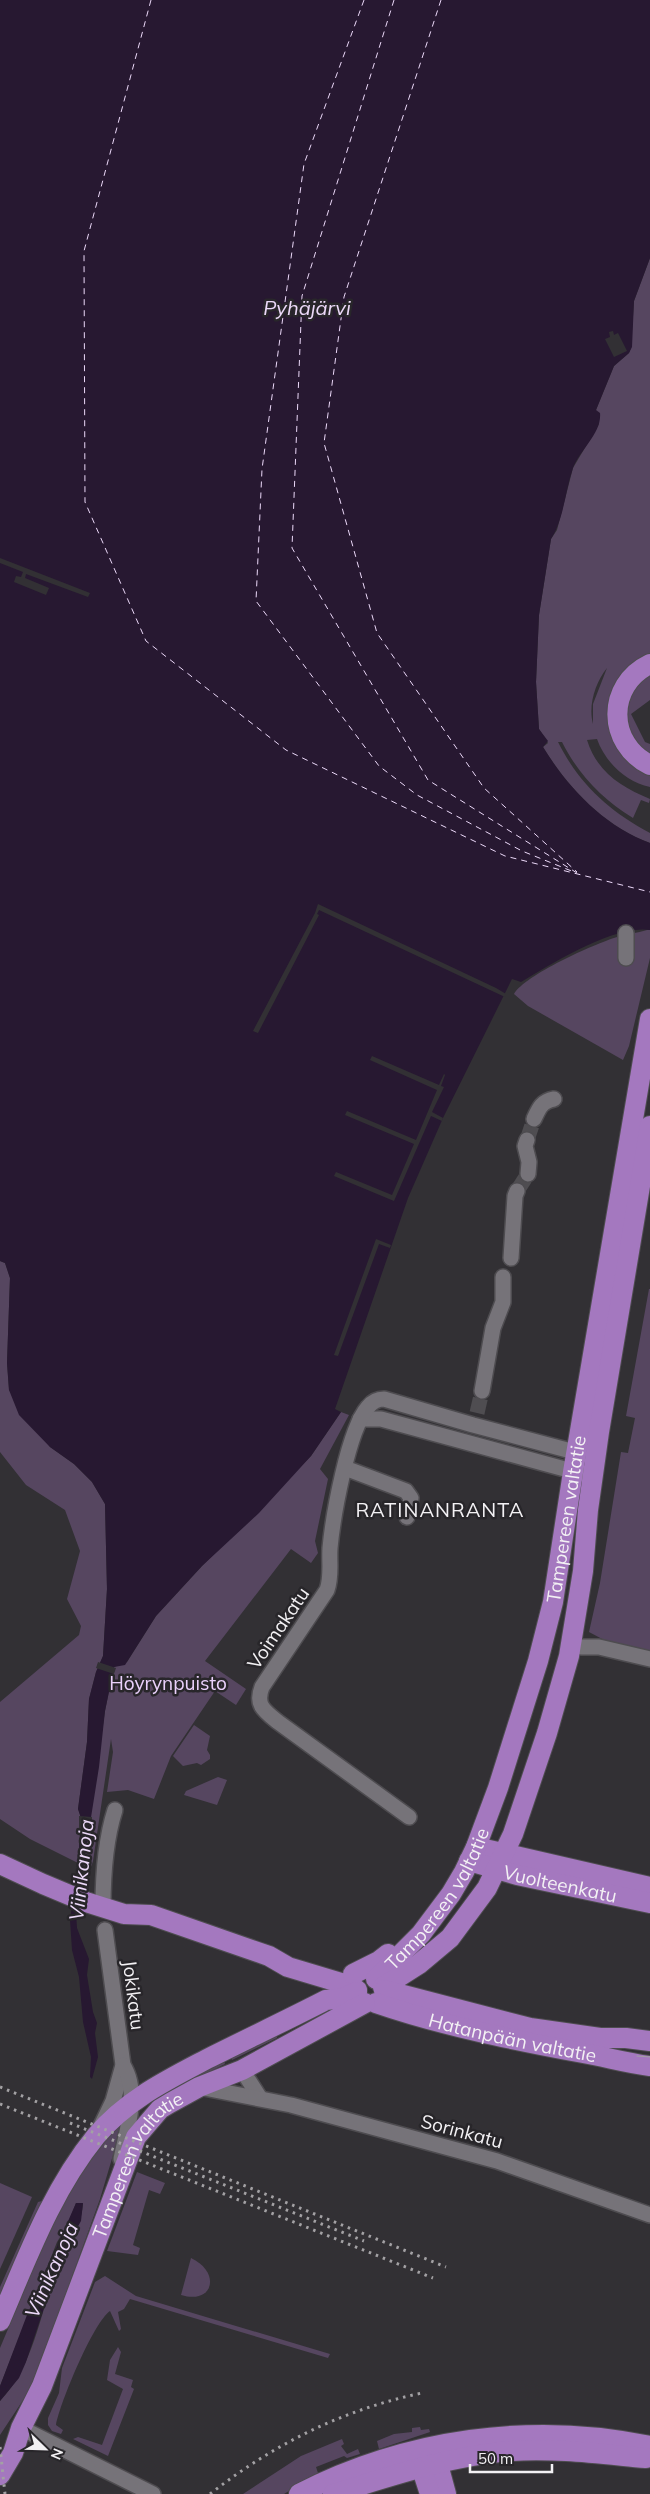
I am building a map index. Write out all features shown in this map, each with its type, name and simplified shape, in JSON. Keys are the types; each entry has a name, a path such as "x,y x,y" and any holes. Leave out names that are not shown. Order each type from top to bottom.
{"main road":[{"path":"650,664 632,676 625,686 618,704 617,717 621,736 627,747 635,756 650,765"},
{"name":"Tampereen valtatie","path":"0,2321 54,2200 97,2135 131,2103 148,2090 326,2000 342,1998 369,1989 419,1964 450,1938 487,1888 502,1862 547,1733 569,1656 583,1571 584,1464 650,1018"},
{"name":"Tampereen valtatie","path":"0,2475 13,2453 21,2428 42,2386 136,2137 160,2108 199,2087 242,2070 330,2024 369,1989 379,1961 409,1936 421,1934 451,1894 473,1854 510,1753 538,1661 553,1602 584,1464 650,1126"},
{"name":"Vuolteenkatu","path":"473,1854 650,1903"},
{"name":"Vuolteenkatu","path":"502,1862 650,1887"},
{"name":"Hatanpään valtatie","path":"0,1864 61,1892 95,1904 124,1914 151,1915 269,1956 288,1967 348,1985 530,2028 600,2038 626,2038 650,2041"},
{"name":"Hatanpään valtatie","path":"369,1989 398,2011 526,2042 596,2055 622,2063 650,2066"},
{"path":"330,2024 348,2024 377,2013 398,2011"},
{"name":"Tampereen valtatie","path":"0,2447 21,2428"},
{"path":"333,2494 479,2438 532,2435 597,2438 650,2446"},
{"path":"299,2494 328,2480 427,2457 519,2451 566,2452 650,2458"},
{"path":"427,2457 430,2494"},
{"path":"427,2457 446,2494"}],"street":[{"path":"626,933 626,958"},
{"path":"534,1119 541,1105 546,1100 554,1098"},
{"path":"527,1140 525,1146 530,1162 528,1174"},
{"path":"510,1258 517,1191"},
{"path":"482,1391 494,1328 503,1302 503,1277"},
{"name":"Voimakatu","path":"409,1816 261,1709 259,1701 262,1687 327,1590 331,1578 330,1549 345,1468 360,1420 368,1406 374,1401 384,1398 476,1419 584,1464"},
{"path":"360,1420 381,1419 469,1444 584,1464"},
{"path":"469,1444 476,1419"},
{"path":"345,1468 406,1491 411,1498 407,1517"},
{"path":"581,1646 599,1647 650,1659"},
{"path":"95,1904 104,1870 115,1810"},
{"name":"Jokikatu","path":"105,1930 123,2065 130,2079 131,2103 115,2190"},
{"name":"Jokikatu","path":"97,2135 113,2101 123,2065"},
{"path":"242,2070 260,2098"},
{"name":"Sorinkatu","path":"199,2087 260,2098 497,2161 650,2215"},
{"path":"21,2428 153,2494"}],"green space":[{"path":"650,258 650,654 631,664 620,676 613,688 608,714 614,741 621,753 632,765 650,775 650,787 633,781 618,770 605,756 597,739 587,740 591,751 604,770 629,789 650,799 649,803 641,800 633,818 622,811 592,785 575,765 562,742 558,742 575,771 596,795 608,806 650,833 650,843 617,827 603,816 576,791 553,762 543,747 548,743 539,729 536,682 539,615 551,539 557,530 573,468 599,424 596,410 614,366 629,353 634,301","holes":["607,668 593,704 593,724 592,702 599,681"]},
{"path":"650,669 650,700 631,714 645,742 650,744 650,759 638,753 621,717 639,675"},
{"path":"650,930 650,958 629,1046 623,1060 528,1006 514,994 521,986 545,969 577,953 617,937"},
{"path":"0,1261 5,1263 10,1278 7,1363 9,1390 50,1447 74,1464 92,1482 105,1504 107,1589 103,1656 96,1672 89,1699 87,1742 78,1809 81,1818 78,1863 30,1839 0,1819 0,1702 79,1635 81,1626 67,1599 80,1551 65,1510 26,1485 0,1452"},
{"path":"649,1289 650,1656 621,1649 589,1632 600,1583 621,1452 628,1453 635,1418 626,1416"},
{"name":"Höyrynpuisto","path":"341,1412 349,1415 320,1469 328,1479 315,1541 318,1553 311,1563 291,1549 205,1661 246,1689 236,1705 215,1691 171,1756 154,1799 128,1790 107,1792 113,1752 111,1739 93,1861 91,1867 83,1865 105,1711 114,1667 127,1662 156,1616 202,1566 311,1456"},
{"path":"194,1725 210,1736 207,1750 210,1759 201,1765 197,1763 183,1766 173,1756"},
{"path":"218,1777 227,1780 217,1805 184,1795 186,1791"},
{"path":"277,2035 277,2038 232,2060 231,2058"},
{"path":"224,2061 225,2064 177,2088 153,2105 152,2098"},
{"path":"124,2118 100,2199 33,2385 0,2435 0,2401 12,2386 30,2351 54,2274 61,2256 80,2221 83,2204 76,2203 67,2226 57,2242 0,2386 0,2348 58,2210 92,2156"},
{"path":"137,2172 165,2183 160,2194 149,2190 133,2245 140,2248 138,2255 107,2251"},
{"path":"0,2183 32,2197 0,2269"},
{"path":"42,2201 43,2203 0,2306 0,2287 38,2202"},
{"path":"191,2258 201,2264 210,2278 210,2286 207,2291 192,2297 181,2295"},
{"path":"105,2276 136,2296 330,2354 328,2358 130,2299 124,2309 118,2312 121,2329 119,2331 110,2311 95,2331 70,2382 59,2414 56,2425 63,2430 61,2434 52,2431 48,2425 48,2418 59,2393 62,2368 95,2282"},
{"path":"118,2347 121,2352 115,2374 133,2380 131,2387 134,2389 108,2456 73,2439 78,2437 102,2445 123,2389 107,2380 110,2360"},
{"path":"420,2427 421,2430 429,2429 430,2432 379,2449 377,2441 394,2434 412,2432 412,2428"},
{"path":"342,2439 344,2444 341,2446 347,2454 358,2449 360,2454 347,2458 344,2456 316,2467 318,2473 284,2494 243,2494 301,2456"}],"water":[{"name":"Pyhäjärvi","path":"0,0 650,0 650,258 634,301 632,347 629,353 614,366 596,410 600,413 598,428 573,468 562,514 551,539 539,615 536,682 539,729 548,741 543,747 553,762 576,791 603,816 617,827 650,843 650,930 619,933 602,939 566,956 521,982 512,979 443,1118 408,1198 335,1409 341,1412 311,1456 259,1513 202,1566 156,1616 125,1665 114,1667 105,1711 99,1767 76,1912 77,1928 89,1959 87,1975 93,2012 97,2023 95,2033 98,2057 92,2079 90,2077 91,2057 83,2022 79,1977 72,1950 70,1920 78,1866 81,1818 78,1809 87,1742 89,1699 96,1672 103,1656 107,1589 105,1504 92,1482 74,1464 50,1447 19,1415 9,1390 7,1363 10,1278 5,1263 0,1261"},
{"name":"Viinikanoja","path":"76,2203 83,2203 81,2221 61,2257 19,2378 0,2401 0,2386 27,2315"}],"pier":[{"path":"613,331 614,335 618,333 627,351 614,357 605,339 610,337 609,332"},
{"path":"0,558 90,593 88,597 26,574 25,578 49,588 46,595 14,582 16,576 21,577 23,572 0,563"},
{"path":"318,904 496,988 506,994 505,997 319,910 317,914 319,915 258,1033 253,1031"},
{"path":"372,1056 439,1085 445,1075 441,1086 444,1087 432,1112 443,1118 442,1121 431,1116 394,1201 334,1176 336,1172 392,1195 414,1144 345,1115 347,1111 416,1140 437,1090 370,1060"},
{"path":"376,1239 391,1245 390,1248 379,1244 338,1356 334,1355"},
{"path":"98,1662 116,1668 114,1674 96,1668"},
{"path":"79,1816 92,1817 92,1825 84,1826 79,1833"},
{"path":"76,1866 85,1870 79,1905 70,1902"}],"ferry route":[{"path":"151,0 84,251 85,502 146,641 286,750 505,856 650,892"},
{"path":"364,0 304,164 262,469 256,601 379,766 417,795 522,851 574,872"},
{"path":"394,0 302,296 292,548 428,780 577,873"},
{"path":"441,0 344,297 324,443 377,633 484,788 577,872"}],"tunnel":[{"path":"527,1140 534,1119"},
{"path":"517,1191 528,1174"},
{"path":"477,1413 482,1391"}],"tram line":[{"path":"637,2056 650,2057"}],"railway":[{"path":"0,2087 446,2267"},
{"path":"0,2104 433,2278"},
{"path":"70,2123 364,2241"},
{"path":"210,2494 259,2460 310,2431 364,2409 422,2393"},
{"path":"0,2447 5,2494"}],"district":[{"name":"RATINANRANTA","path":"440,1509"}]}
